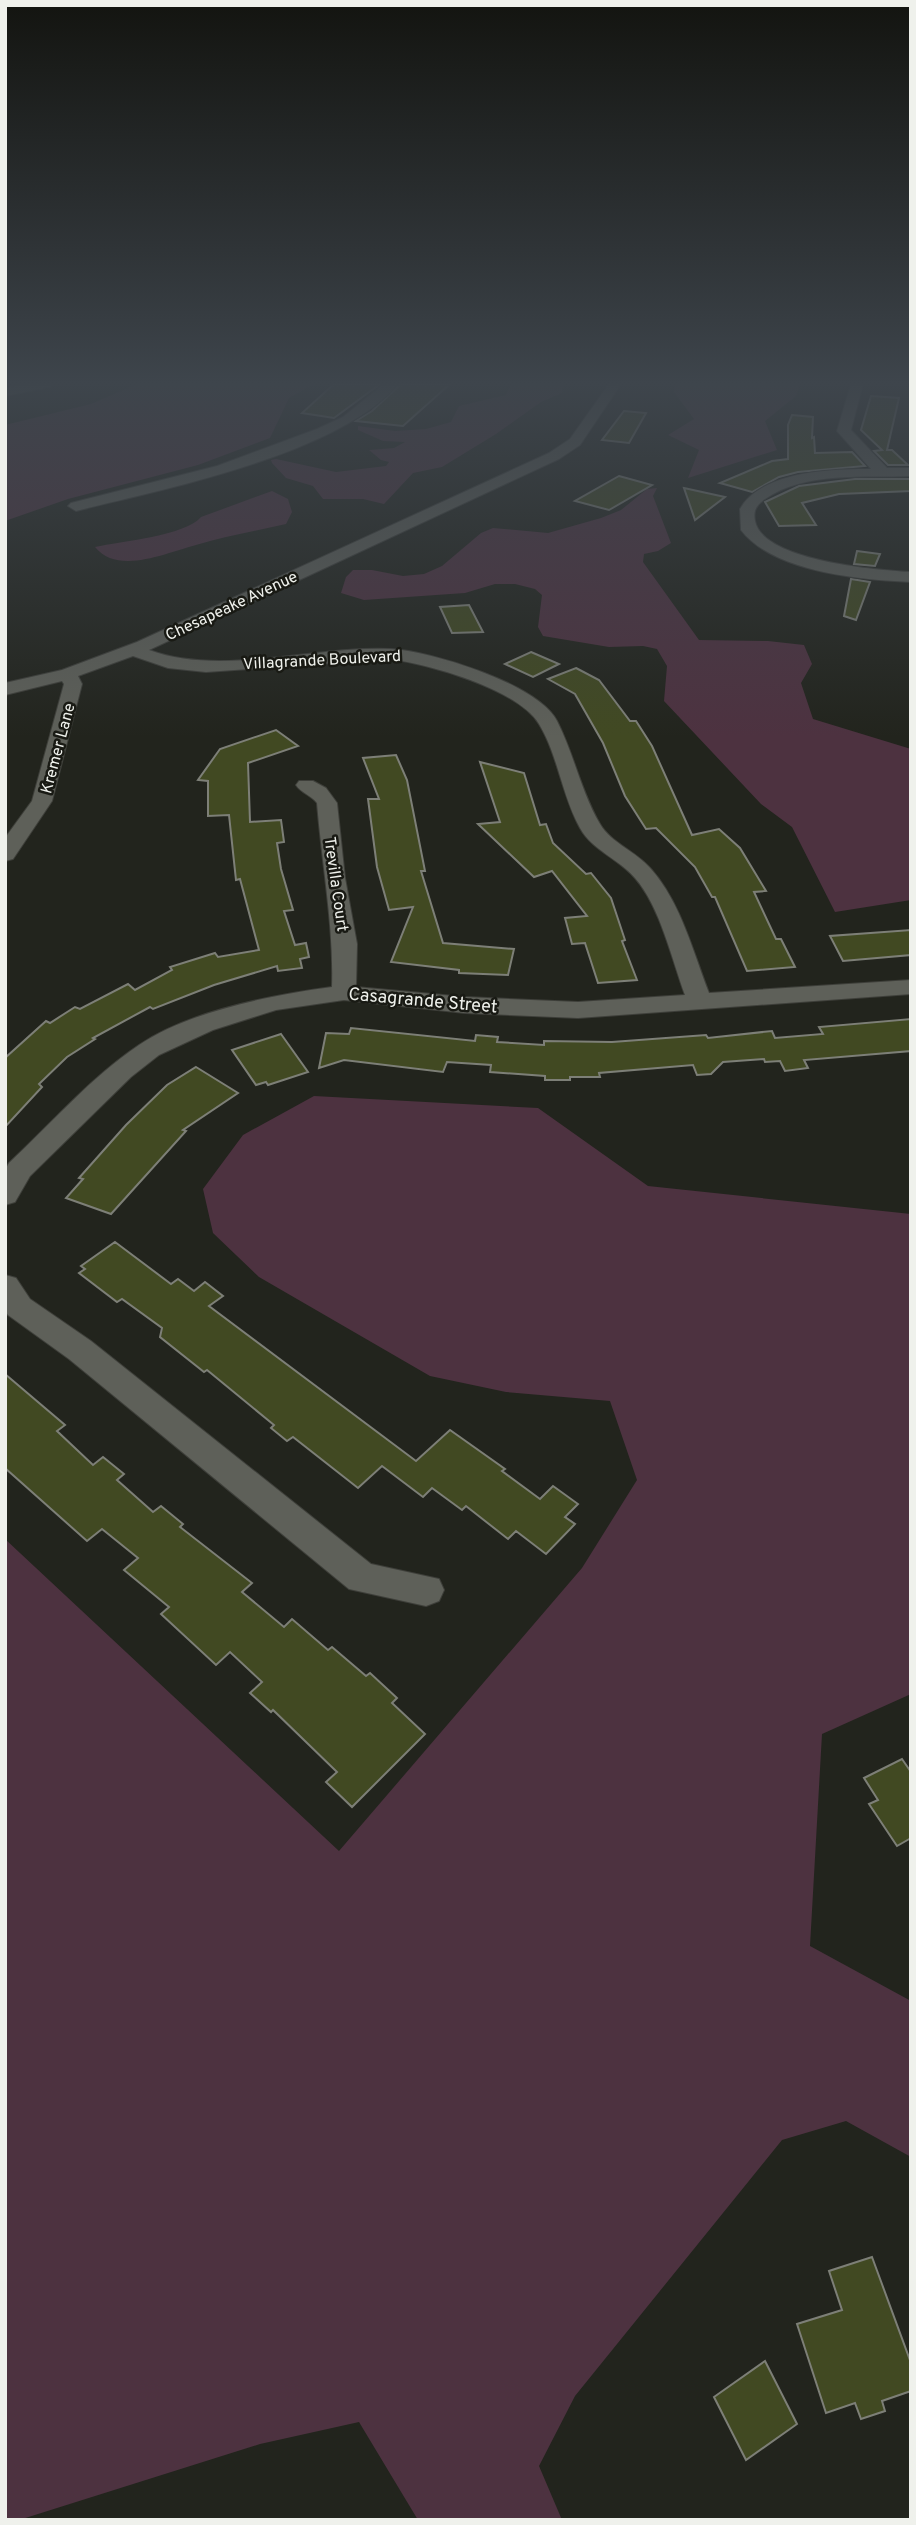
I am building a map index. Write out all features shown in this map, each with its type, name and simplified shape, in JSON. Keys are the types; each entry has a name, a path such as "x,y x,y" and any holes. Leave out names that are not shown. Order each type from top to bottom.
{"street":[{"path":"76,506 92,502"},
{"name":"Chesapeake Avenue","path":"5,689 68,674 133,650 453,502"},
{"path":"753,502 747,510 745,520 751,532 769,546 804,562 870,575 911,577"},
{"name":"Villagrande Boulevard","path":"133,650 168,663 194,666 390,654 418,656 447,665 523,700 547,720 590,827 601,840 643,873 656,891 700,1003"},
{"name":"Kremer Lane","path":"5,854 42,800 73,684 68,674"},
{"name":"Trevilla Court","path":"306,785 319,792 327,803 334,878 345,944 344,993"},
{"name":"Casagrande Street","path":"5,1195 19,1170 122,1072 150,1049 204,1024 273,1003 344,993 538,1010 625,1009 911,988"},
{"path":"5,1286 19,1307 80,1350 362,1578 426,1590"}],"shaded area":[{"path":"5,502 60,502 5,521"},
{"path":"242,502 289,502 292,512 286,524 218,539 144,560 117,560 105,556 95,547 167,533 181,529 201,517"},
{"path":"631,502 655,502 671,543 658,551 644,554 643,562 699,640 768,641 804,645 812,664 801,683 813,719 911,749 911,900 835,912 792,827 761,804 664,701 667,666 657,649 643,646 609,647 543,636 538,627 542,595 535,589 515,584 495,584 465,593 364,600 341,593 346,577 353,570 372,570 403,576 424,574 442,566 481,533 493,528 548,533 621,510"},
{"path":"314,1096 538,1108 648,1186 911,1214 911,1694 822,1734 810,1946 911,2001 911,2157 846,2121 782,2140 575,2396 539,2466 562,2520 418,2520 359,2422 260,2444 19,2520 5,2520 5,1539 339,1851 582,1568 637,1480 610,1401 506,1392 430,1376 259,1277 213,1233 203,1189 243,1135"}],"building":[{"path":"578,502 623,502 609,510"},
{"path":"689,502 719,502 695,520"},
{"path":"765,502 807,502 802,503 816,525 779,526"},
{"path":"857,551 880,554 875,566 854,564"},
{"path":"851,579 870,582 856,620 844,616"},
{"path":"469,605 483,632 452,633 440,607"},
{"path":"531,652 559,664 533,677 505,664"},
{"path":"576,668 599,680 630,721 636,721 652,746 692,835 719,829 740,848 766,891 754,892 776,939 781,939 795,967 747,971 715,897 712,897 695,867 656,828 646,829 625,796 603,743 575,694 548,679"},
{"path":"276,730 298,746 248,763 250,822 281,820 284,842 277,843 281,869 293,910 284,911 295,945 306,943 309,957 300,959 302,968 278,971 277,966 214,985 153,1009 150,1007 93,1038 95,1039 67,1057 39,1084 42,1087 5,1127 5,1058 46,1021 50,1023 75,1007 80,1009 128,984 135,990 172,970 170,967 215,953 218,957 259,950 240,879 236,880 229,815 208,816 208,781 198,780 220,749"},
{"path":"396,755 407,780 425,871 421,871 443,943 514,949 508,975 459,973 459,970 391,962 413,907 389,910 377,867 368,799 379,799 363,758"},
{"path":"480,762 524,773 540,825 546,824 553,843 586,874 591,873 611,898 625,940 622,941 637,980 598,983 585,943 572,944 565,918 587,916 552,871 534,877 478,824 500,822"},
{"path":"911,930 911,955 843,961 830,936"},
{"path":"911,1019 911,1051 804,1060 808,1068 785,1071 780,1061 765,1062 764,1059 723,1062 711,1074 697,1075 693,1065 599,1073 600,1077 570,1077 570,1080 545,1080 545,1076 490,1072 491,1065 447,1062 443,1072 344,1060 319,1068 326,1033 349,1034 351,1028 475,1041 476,1035 498,1037 497,1042 544,1045 544,1041 612,1042 706,1035 708,1038 772,1031 775,1038 823,1034 819,1027"},
{"path":"281,1034 308,1072 268,1085 266,1082 256,1085 232,1050"},
{"path":"196,1067 238,1093 183,1130 186,1131 111,1214 66,1198 83,1179 79,1178 126,1125 167,1085"},
{"path":"115,1242 171,1284 178,1279 194,1291 205,1282 223,1296 209,1306 416,1461 450,1430 505,1469 502,1471 540,1499 553,1486 578,1504 565,1517 575,1524 546,1554 516,1531 508,1539 466,1506 462,1510 432,1488 423,1497 382,1466 358,1488 293,1437 287,1441 271,1428 274,1425 207,1370 204,1372 160,1337 162,1328 122,1299 117,1302 79,1273 85,1269 81,1266"},
{"path":"5,1374 65,1425 57,1431 93,1465 103,1457 124,1474 117,1480 153,1512 161,1506 183,1524 180,1527 252,1583 242,1592 284,1627 292,1619 328,1650 332,1647 366,1676 370,1673 397,1698 392,1703 425,1734 352,1807 326,1782 337,1772 273,1710 271,1712 250,1693 262,1682 230,1652 216,1665 161,1614 169,1607 124,1570 138,1558 102,1529 87,1541 5,1468"},
{"path":"902,1759 911,1772 911,1838 897,1846 869,1804 878,1800 864,1778"},
{"path":"872,2257 911,2363 911,2391 882,2401 885,2411 861,2419 855,2403 826,2413 797,2324 842,2310 829,2271"},
{"path":"765,2361 797,2424 746,2460 714,2397"}]}
